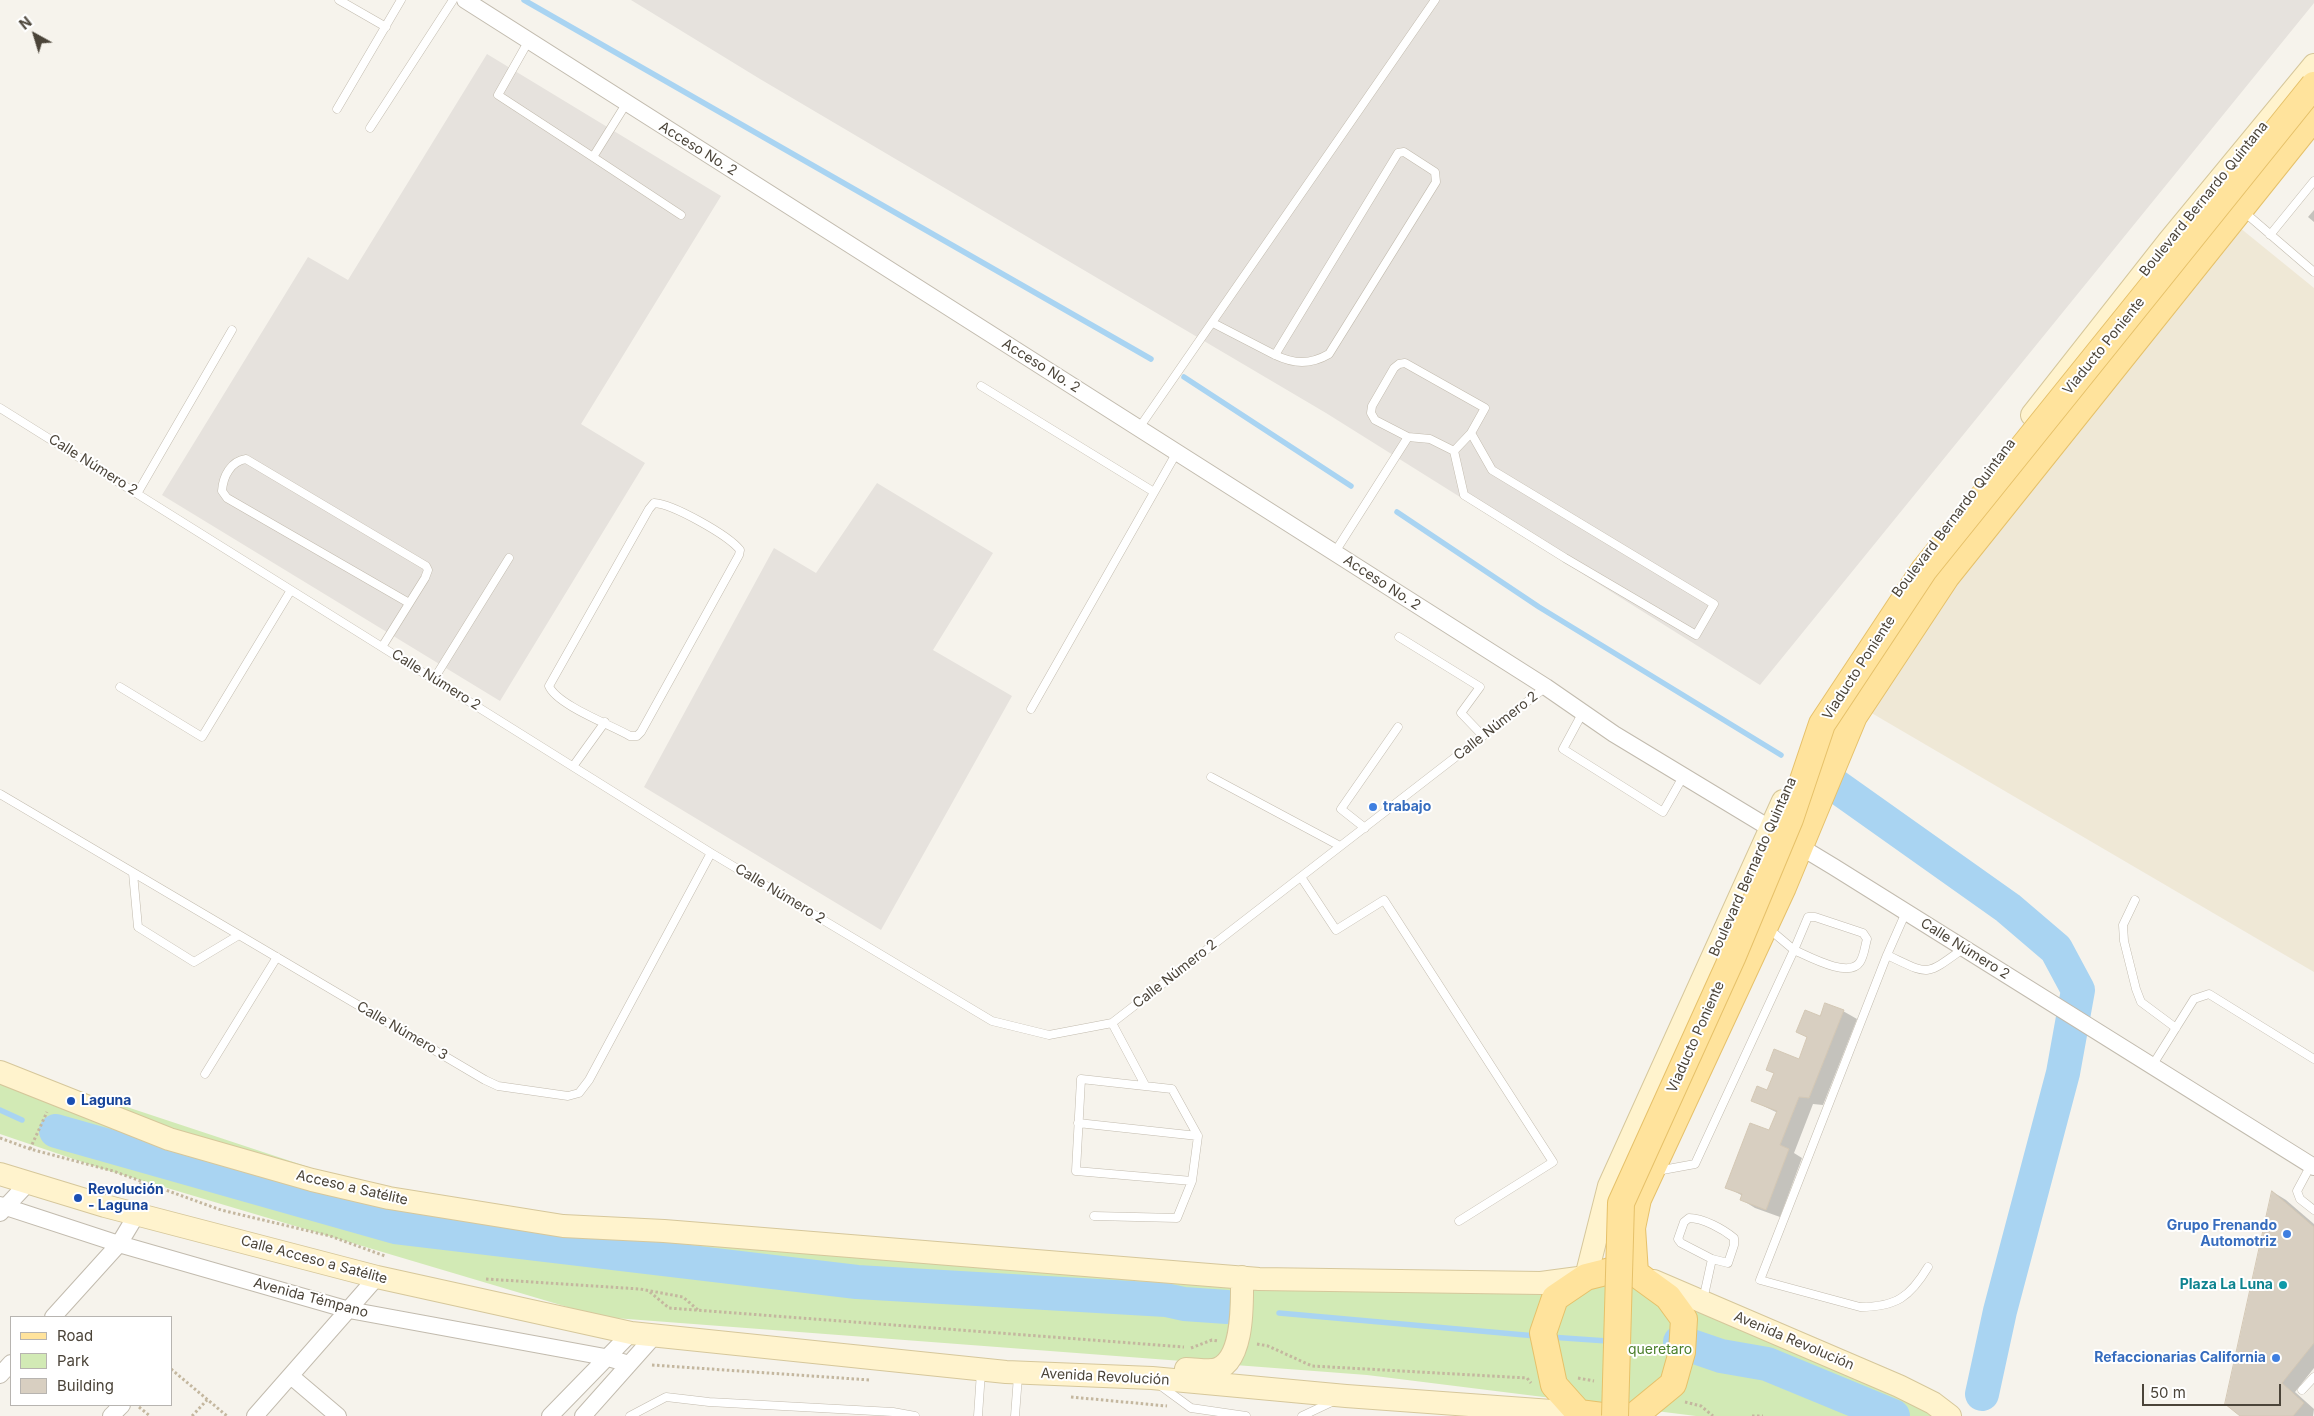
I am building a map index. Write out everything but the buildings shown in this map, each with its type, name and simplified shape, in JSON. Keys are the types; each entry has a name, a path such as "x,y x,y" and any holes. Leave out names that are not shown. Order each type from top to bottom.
{"main road":[{"name":"Boulevard Bernardo Quintana","path":"1586,1277 1609,1186 1775,822 1810,734 1879,619 1969,495 2168,242 2314,65"},
{"name":"Viaducto Poniente","path":"1615,1416 1621,1203 1736,948 1790,820 1822,724 1924,570 2314,85"},
{"name":"Boulevard Bernardo Quintana","path":"1635,1273 1632,1228 1638,1200 1765,925 1854,716 1946,577 2314,117"},
{"path":"0,1072 49,1102"},
{"name":"Acceso a Satélite","path":"49,1102 312,1180 389,1198 563,1226 664,1231 1242,1283"},
{"name":"Calle Acceso a Satélite","path":"9,1180 377,1278 631,1333"},
{"path":"1098,1377 1122,1364 1214,1370 1228,1363 1239,1337 1242,1283 1541,1284 1586,1277 1614,1270 1635,1273 1668,1297 1684,1318 1682,1352 1673,1384 1634,1416"},
{"name":"Avenida Revolución","path":"1635,1273 1899,1386 1933,1403 1950,1416"},
{"path":"1586,1277 1555,1298 1543,1333 1554,1385 1587,1415"},
{"name":"Avenida Revolución","path":"631,1333 656,1334 981,1370 1098,1377 1152,1378 1587,1415"}],"street":[{"name":"Acceso No. 2","path":"466,0 528,42 1178,452 1546,687 1614,734"},
{"name":"Calle Número 2","path":"1614,734 1684,775 1775,822 1799,845 2313,1166"},
{"path":"2,1208 9,1180"},
{"name":"Avenida Témpano","path":"2,1208 119,1244 349,1310 636,1364"},
{"path":"58,1316 119,1244 137,1214"},
{"path":"255,1416 292,1377 377,1278"},
{"path":"550,1416 605,1357 631,1333"},
{"path":"583,1416 636,1364 656,1334"},
{"path":"0,1375 10,1364"},
{"path":"292,1377 338,1416"},
{"path":"111,1416 121,1406"}],"lane":[{"path":"339,0 386,27"},
{"path":"337,110 401,0"},
{"path":"370,128 452,0"},
{"path":"1140,428 1435,0"},
{"path":"528,42 498,95 681,216"},
{"path":"593,157 626,104"},
{"path":"1213,323 1274,354 1291,361 1313,362 1329,354 1436,182 1435,172 1404,152 1398,153 1274,354"},
{"path":"2270,235 2314,181"},
{"path":"2240,208 2314,272"},
{"path":"138,492 232,330"},
{"path":"1405,363 1485,408 1471,433 1454,451 1430,439 1408,437 1375,420 1371,413 1372,406 1399,364 1405,363"},
{"path":"981,386 1154,492"},
{"name":"Calle Número 2","path":"0,408 138,492 711,853 992,1021 1049,1035 1112,1024 1546,687"},
{"path":"1454,451 1464,495 1565,558 1696,635 1714,604 1492,470 1471,433"},
{"path":"1334,552 1408,437"},
{"path":"1031,709 1178,452"},
{"path":"382,647 427,574 428,570 423,563 246,459 238,460 231,466 222,483 222,491 227,498 409,603"},
{"path":"654,503 661,504 684,513 713,530 736,546 740,550 739,555 641,732 636,736 630,736 605,722 570,705 552,693 549,686 648,508 654,503"},
{"path":"434,679 509,558"},
{"path":"120,687 202,737 291,590"},
{"path":"1399,637 1480,687 1461,713 1483,736"},
{"path":"1583,712 1563,749 1663,812 1684,775"},
{"path":"574,766 605,722"},
{"path":"1364,828 1341,809 1398,727"},
{"path":"1211,777 1340,846"},
{"name":"Calle Número 3","path":"0,794 498,1086 568,1096 579,1093 589,1080 711,853"},
{"path":"133,872 138,927 194,962 239,935"},
{"path":"1301,877 1336,930 1384,900 1553,1162 1459,1221"},
{"path":"2136,900 2123,925 2124,941 2136,989 2141,1002 2176,1028"},
{"path":"1906,912 1887,955 1760,1280 1860,1307 1875,1307 1906,1297 1915,1289 1928,1267"},
{"path":"1650,1172 1695,1164 1794,950 1804,923 1808,917 1815,917 1863,933 1867,939 1860,962 1854,967 1842,969 1794,950 1765,925"},
{"path":"1887,955 1922,971 1935,969 1964,948"},
{"path":"205,1074 277,957"},
{"path":"2152,1066 2194,999 2210,994 2314,1059"},
{"path":"1112,1024 1145,1085"},
{"path":"1094,1216 1177,1218 1192,1181 1198,1136 1172,1088 1081,1079 1076,1171 1192,1181"},
{"path":"1078,1123 1198,1136"},
{"path":"2313,1166 2297,1191 2300,1199 2314,1210"},
{"path":"1689,1218 1695,1218 1726,1232 1734,1238 1734,1245 1728,1263 1712,1259 1685,1246 1678,1239 1684,1222 1689,1218"},
{"path":"1703,1302 1712,1259"},
{"path":"978,1416 981,1370"},
{"path":"1014,1416 1018,1372"},
{"path":"2302,1390 2314,1377"},
{"path":"1152,1378 1190,1408 1246,1416"},
{"path":"1302,1416 1346,1396"},
{"path":"630,1416 666,1397 709,1402 893,1412 915,1416"}],"path":[{"path":"30,1149 49,1102"},
{"path":"0,1138 30,1149 113,1172 221,1210 330,1236 390,1258"},
{"path":"478,1278 640,1289 683,1297 699,1311"},
{"path":"636,1364 871,1380"},
{"path":"172,1370 227,1416"},
{"path":"1064,1396 1176,1406"},
{"path":"192,1416 207,1400"},
{"path":"138,1406 150,1416"},
{"path":"1752,1416 1762,1416"}],"shaded area":[{"path":"631,0 2314,0 2314,3 1760,685 1326,413 760,79"},
{"path":"487,54 721,196 581,424 645,463 500,701 162,495 308,257 348,280"},
{"path":"2234,223 2314,288 2314,972 1863,708 1929,606"},
{"path":"877,483 993,553 933,650 1012,696 881,930 644,787 774,548 816,573"}],"green space":[{"name":"queretaro","path":"0,1065 411,1201 1086,1265 1674,1289 1953,1416 1696,1416 1367,1375 601,1317 100,1168 0,1134"}],"waterway":[{"path":"524,0 1151,359"},
{"path":"1184,377 1351,486"},
{"path":"1397,512 1539,607 1781,755"},
{"path":"1836,786 2008,908 2056,949 2078,990 2063,1073 2000,1311 1982,1394"},
{"path":"0,1110 22,1120"},
{"path":"56,1131 395,1227 857,1282 1166,1300 1184,1304 1227,1307"},
{"path":"1279,1313 1536,1336"},
{"path":"1550,1337 1607,1341"},
{"path":"1680,1342 1721,1356 1767,1364 1893,1416"}],"place":[{"name":"trabajo","path":"1373,807"},
{"name":"Laguna","path":"71,1101"},
{"name":"Revolución - Laguna","path":"78,1198"},
{"name":"Grupo Frenando Automotriz","path":"2287,1234"},
{"name":"Plaza La Luna","path":"2283,1285"},
{"name":"Refaccionarias California","path":"2276,1358"}]}
